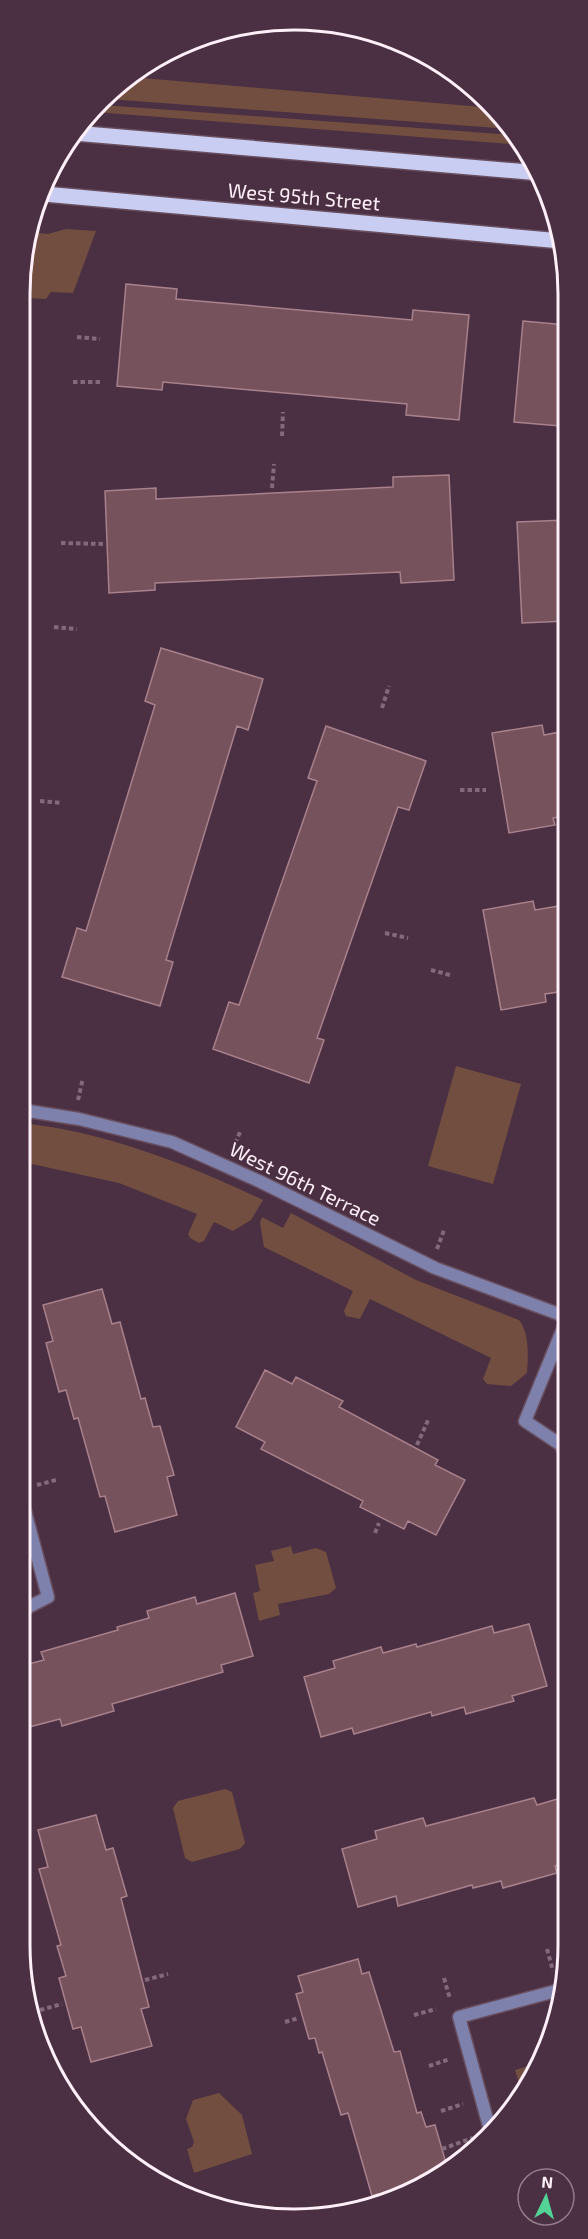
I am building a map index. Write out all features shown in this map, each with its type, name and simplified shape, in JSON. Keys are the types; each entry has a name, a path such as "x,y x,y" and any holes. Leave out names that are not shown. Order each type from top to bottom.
{"main road":[{"path":"84,134 528,172"},
{"name":"West 95th Street","path":"49,194 553,240"}],"street":[{"name":"West 96th Terrace","path":"30,1111 80,1119 172,1142 261,1182 435,1268 558,1314"},
{"path":"558,1341 525,1421 558,1443"},
{"path":"30,1530 48,1597 30,1606"},
{"path":"488,2123 459,2017 554,1991"}],"path":[{"path":"77,337 100,339"},
{"path":"73,382 103,382"},
{"path":"282,436 284,412"},
{"path":"272,488 274,464"},
{"path":"61,543 104,544"},
{"path":"54,627 77,629"},
{"path":"382,708 389,686"},
{"path":"460,790 486,789"},
{"path":"39,801 62,803"},
{"path":"386,933 408,938"},
{"path":"431,970 450,975"},
{"path":"78,1100 83,1078"},
{"path":"232,1151 241,1130"},
{"path":"436,1250 444,1230"},
{"path":"417,1445 429,1418"},
{"path":"35,1485 56,1480"},
{"path":"375,1533 379,1523"},
{"path":"547,1950 553,1971"},
{"path":"145,1980 168,1974"},
{"path":"444,1978 450,2000"},
{"path":"40,2010 62,2004"},
{"path":"418,2013 436,2009"},
{"path":"285,2022 299,2018"},
{"path":"429,2066 450,2059"},
{"path":"441,2111 463,2104"},
{"path":"442,2149 473,2138"}],"shaded area":[{"path":"142,78 481,107 499,128 116,100"},
{"path":"109,105 504,134 512,144 102,113"},
{"path":"66,229 96,231 73,293 51,292 46,299 30,298 32,260 37,234 48,234"},
{"path":"456,1066 521,1084 493,1184 428,1166"},
{"path":"30,1124 84,1134 146,1151 263,1200 251,1220 233,1231 214,1222 204,1241 199,1243 190,1238 188,1234 197,1214 119,1183 30,1164"},
{"path":"291,1213 416,1280 519,1320 527,1339 527,1373 511,1386 487,1384 483,1379 491,1358 370,1299 360,1319 346,1316 344,1311 353,1291 264,1247 260,1223 262,1217 283,1228"},
{"path":"291,1546 293,1554 316,1548 326,1552 336,1588 329,1594 278,1604 280,1615 259,1621 253,1593 260,1591 255,1565 274,1561 271,1551"},
{"path":"225,1789 232,1792 245,1843 240,1849 192,1862 185,1858 173,1808 178,1801"},
{"path":"529,2066 519,2084 515,2070"},
{"path":"219,2093 242,2115 252,2154 194,2173 187,2149 192,2147 194,2142 186,2119 193,2100"}],"building":[{"path":"126,284 177,289 176,299 412,320 413,310 469,315 459,420 406,415 407,404 163,382 162,390 117,386"},
{"path":"523,321 558,324 558,426 514,422"},
{"path":"449,475 454,580 401,583 400,572 155,583 155,590 109,593 105,491 156,488 156,499 393,487 393,477"},
{"path":"558,520 558,621 522,623 517,522"},
{"path":"161,648 263,679 248,730 237,726 166,960 173,962 160,1006 62,977 77,928 86,931 155,705 145,701"},
{"path":"542,725 544,735 558,732 558,817 553,818 555,825 509,833 492,733"},
{"path":"326,726 426,761 409,810 398,807 317,1038 324,1040 309,1083 213,1049 229,1002 239,1005 317,781 308,778"},
{"path":"533,901 535,910 558,906 558,992 545,994 546,1002 501,1010 483,910"},
{"path":"102,1289 112,1324 120,1322 141,1399 145,1398 153,1427 160,1426 174,1475 167,1477 177,1515 115,1532 105,1496 100,1497 78,1418 74,1419 66,1390 59,1392 46,1343 53,1341 43,1305"},
{"path":"265,1370 292,1384 296,1377 343,1401 339,1407 438,1460 435,1465 465,1480 436,1535 408,1521 404,1529 360,1507 363,1501 261,1449 265,1442 236,1427"},
{"path":"235,1593 253,1656 221,1665 223,1672 112,1704 114,1711 62,1726 60,1719 30,1727 30,1664 44,1660 41,1652 118,1630 117,1627 149,1618 147,1611 195,1597 197,1604"},
{"path":"529,1624 547,1686 512,1696 514,1701 466,1714 464,1707 432,1716 431,1712 354,1734 352,1728 321,1737 304,1677 335,1668 333,1661 381,1647 383,1653 416,1644 417,1647 492,1626 494,1633"},
{"path":"534,1798 537,1805 558,1799 558,1865 555,1866 557,1873 503,1888 501,1881 473,1888 472,1885 398,1906 396,1896 358,1907 342,1849 377,1839 375,1831 423,1818 426,1826"},
{"path":"96,1815 106,1850 113,1848 127,1896 121,1898 149,2007 141,2009 152,2046 91,2062 81,2027 73,2029 59,1978 66,1976 57,1946 61,1945 39,1869 48,1867 38,1830"},
{"path":"358,1959 362,1974 369,1972 394,2052 400,2051 417,2113 421,2112 426,2127 435,2125 446,2161 441,2165 411,2182 372,2196 348,2113 341,2115 322,2052 319,2053 315,2038 309,2039 296,1994 303,1992 298,1976"}]}
